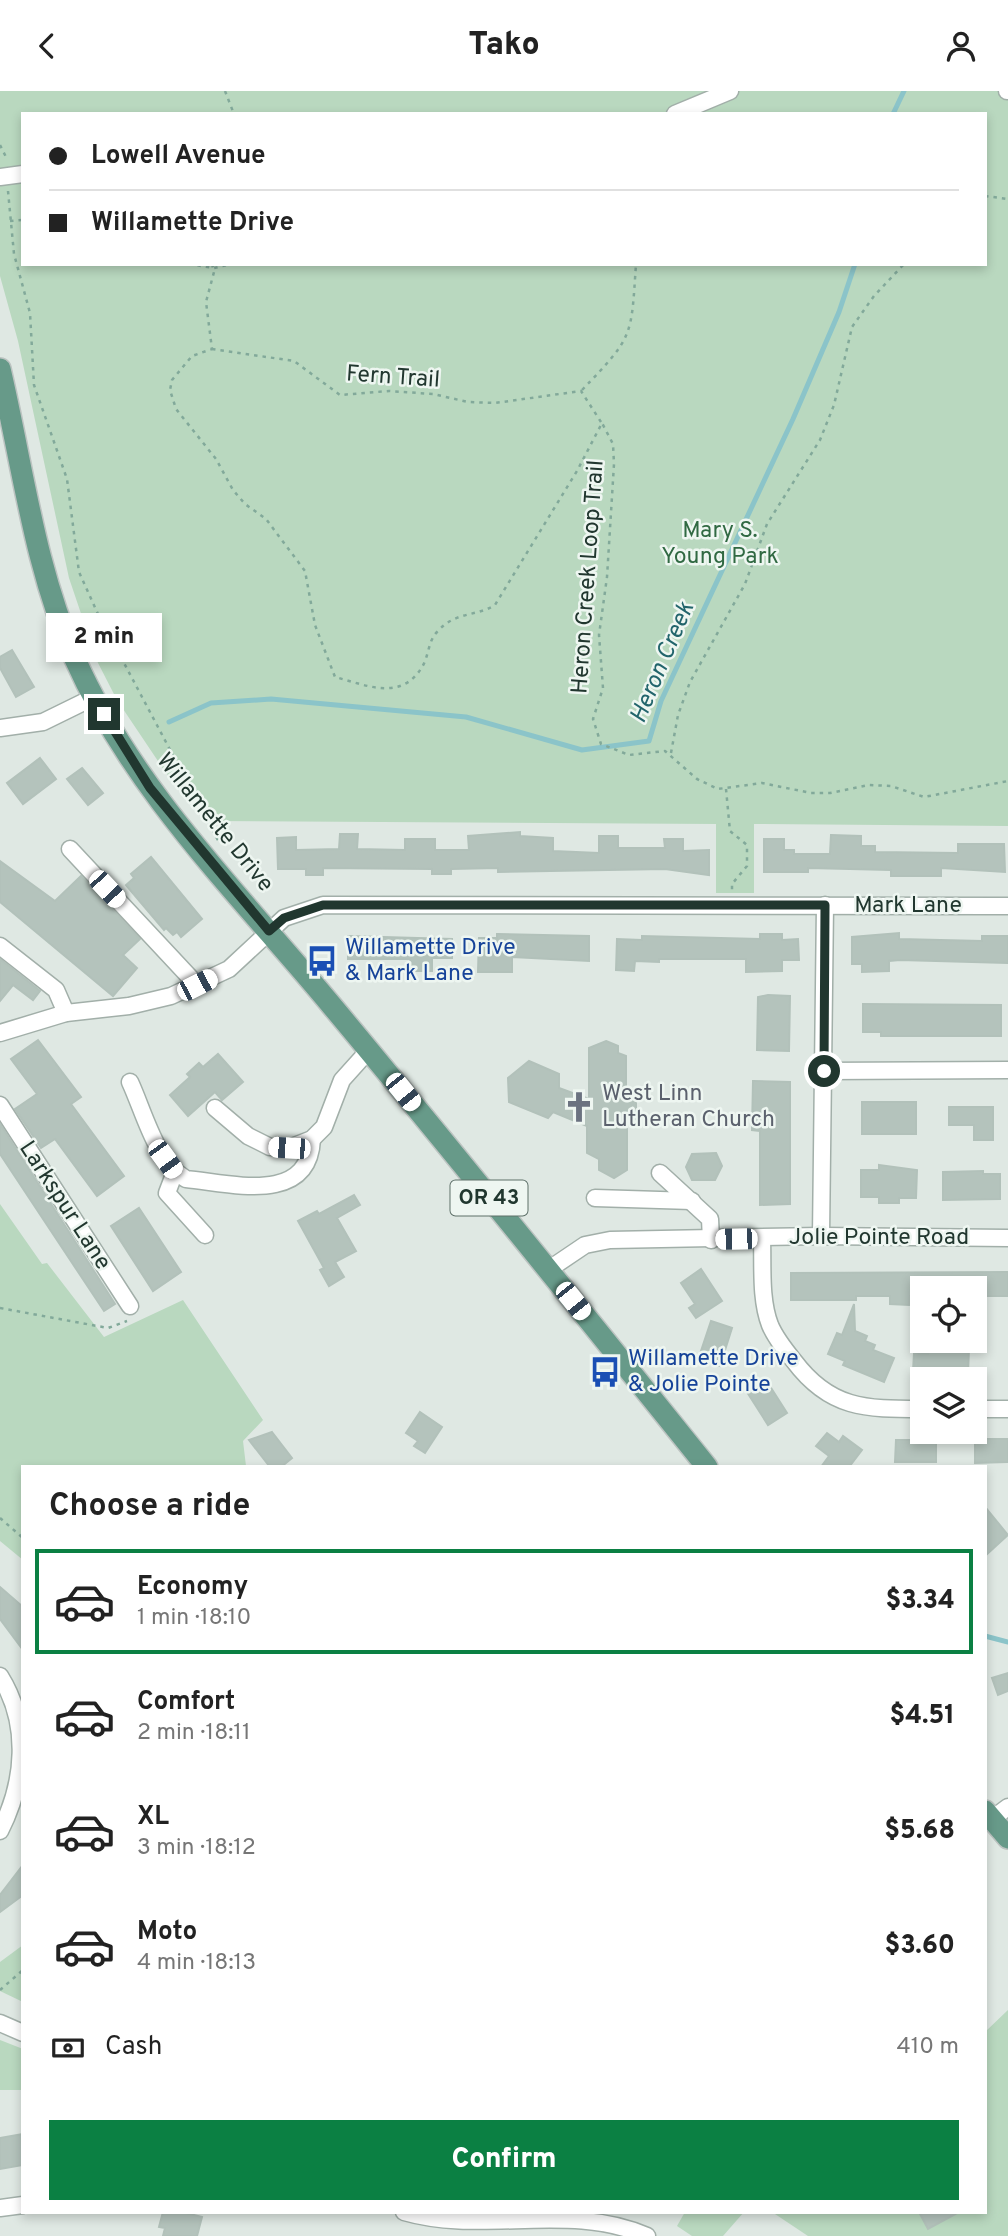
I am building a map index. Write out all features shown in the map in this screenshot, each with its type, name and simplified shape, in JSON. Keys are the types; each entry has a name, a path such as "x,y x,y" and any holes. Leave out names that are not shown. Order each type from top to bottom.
{"main road":[{"name":"Willamette Drive","path":"0,369 43,569 76,660 94,697 150,788 369,1050 705,1465"},
{"path":"995,1812 1008,1838"}],"street":[{"path":"680,112 730,91"},
{"path":"0,728 43,722 94,697"},
{"path":"70,849 197,985"},
{"name":"Mark Lane","path":"0,1033 66,1013 129,1006 171,996 197,985 244,958 284,918 323,905 1008,906"},
{"path":"821,1236 825,905"},
{"path":"0,946 56,990 66,1013"},
{"path":"215,1108 248,1136 270,1147 289,1148 312,1139 324,1128 342,1080 369,1050"},
{"path":"824,1071 1008,1070"},
{"path":"130,1081 165,1159 175,1172 186,1179 270,1187 288,1181 302,1170 311,1154 312,1139"},
{"name":"Larkspur Lane","path":"0,1105 130,1306"},
{"path":"175,1172 167,1193 205,1235"},
{"path":"660,1173 710,1219 711,1240"},
{"path":"595,1198 692,1201"},
{"name":"Jolie Pointe Road","path":"548,1270 574,1251 600,1241 821,1236 1008,1238"},
{"path":"762,1239 764,1298 770,1325 804,1375 821,1392 842,1401 860,1406 910,1408"},
{"path":"987,1409 1008,1409"},
{"path":"0,1675 18,1716 21,1751 17,1791 0,1831"},
{"path":"0,2023 21,2032"},
{"path":"0,2209 21,2205"},
{"path":"416,2214 439,2218 593,2221 647,2236"}],"path":[{"path":"225,91 233,112"},
{"path":"0,145 10,175 10,221 14,254 30,313 34,385 67,479 79,572 98,614 221,846"},
{"path":"987,197 1008,199"},
{"path":"10,221 21,220"},
{"path":"212,349 206,302 213,266"},
{"path":"602,423 581,391 621,349 628,336 634,315 636,266"},
{"path":"902,266 874,296 852,327 834,405 820,440 767,524 745,584 690,682 678,715 671,753 697,779 719,789 762,783 811,793 830,793 869,785 891,786 924,797 1008,781"},
{"name":"Fern Trail","path":"212,349 294,361 340,395 400,392 495,403 581,391"},
{"name":"Heron Creek Loop Trail","path":"212,349 192,356 172,380 170,390 176,409 216,459 244,504 266,519 305,571 311,611 335,677 385,690 402,686 422,667 432,639 447,624 466,613 495,605 577,471 602,423"},
{"name":"Heron Creek Loop Trail","path":"602,423 612,444 614,464 607,577 599,635 603,688 593,719 601,744 607,749 629,755 665,751 671,753"},
{"path":"726,789 730,831 747,845 747,866 732,884"},
{"path":"0,1308 108,1328 128,1321 130,1306"},
{"path":"0,1518 21,1536"},
{"path":"0,1990 21,1971"}],"green space":[{"name":"Mary S. Young Park","path":"0,91 1008,91 1008,826 754,824 754,893 716,893 716,824 209,821 166,773 117,700 97,661 69,578 18,341 0,276"},
{"path":"0,1204 42,1264 47,1263 104,1337 183,1300 263,1420 243,1441 246,1465 21,1465 21,1558 0,1541"},
{"path":"21,1946 21,2001 0,1991 0,1962"},
{"path":"1008,2010 1008,2236 808,2236 775,2214 987,2214 987,2030"},
{"path":"0,2040 21,2048 21,2090 0,2090"},
{"path":"684,2214 742,2214 723,2236 692,2236 677,2226"}],"building":[{"path":"12,650 34,687 16,697 0,668 0,657"},
{"path":"40,758 56,779 23,804 7,783"},
{"path":"82,768 103,793 88,805 67,779"},
{"path":"520,832 520,836 553,838 553,851 599,853 599,836 618,836 618,848 665,848 664,839 683,839 683,851 709,850 709,875 665,869 498,872 498,868 451,869 451,874 432,874 432,869 323,868 323,875 306,875 306,869 278,869 277,838 296,837 296,850 339,849 340,834 358,834 357,849 405,850 405,839 435,839 435,850 469,850 468,836"},
{"path":"831,835 861,836 861,846 875,846 875,852 958,853 958,844 1004,844 1005,872 941,868 941,876 891,876 891,870 808,868 808,872 764,872 764,839 784,839 784,850 794,850 794,854 830,854"},
{"path":"151,857 202,919 181,937 177,932 173,935 166,928 164,930 126,885 134,878 131,874"},
{"path":"0,861 55,901 81,876 140,939 123,955 137,968 113,996 0,902"},
{"path":"899,933 899,939 982,941 982,936 1008,936 1008,963 900,960 889,961 889,971 862,972 862,964 852,964 852,937"},
{"path":"497,934 589,936 589,961 512,957 512,972 478,972 479,938 497,938"},
{"path":"760,934 782,934 782,940 798,939 799,960 782,960 782,971 746,972 746,959 635,961 634,971 616,970 617,939 642,940 642,936 760,939"},
{"path":"348,936 452,939 452,958 432,958 432,971 410,971 410,959 348,959"},
{"path":"0,959 40,991 33,1000 13,985 0,1001"},
{"path":"790,996 789,1051 757,1050 758,997"},
{"path":"863,1004 1001,1005 1001,1036 881,1036 881,1032 863,1032"},
{"path":"38,1040 81,1097 71,1104 124,1176 97,1196 55,1139 41,1148 15,1109 37,1094 11,1059"},
{"name":"West Linn Lutheran Church","path":"606,1041 618,1046 618,1053 626,1056 626,1092 636,1092 636,1119 627,1119 627,1170 614,1178 599,1170 599,1159 587,1153 587,1126 553,1112 548,1118 509,1102 508,1078 529,1061 559,1074 559,1088 589,1099 589,1048"},
{"path":"218,1054 243,1082 222,1100 215,1092 188,1116 170,1095 190,1077 187,1074 199,1063 203,1067"},
{"path":"753,1081 790,1082 790,1204 760,1205 760,1131 752,1130"},
{"path":"862,1102 916,1102 916,1134 862,1134"},
{"path":"949,1107 993,1107 993,1140 974,1140 974,1125 949,1125"},
{"path":"0,1124 115,1304 104,1311 0,1154"},
{"path":"716,1153 722,1166 715,1180 692,1180 686,1167 692,1154"},
{"path":"879,1165 917,1170 916,1198 899,1198 899,1203 879,1203 879,1197 861,1197 861,1170 879,1170"},
{"path":"983,1171 983,1174 1000,1174 1000,1199 943,1200 943,1172"},
{"path":"354,1195 360,1205 337,1218 356,1251 335,1262 344,1277 329,1286 320,1270 324,1268 298,1221 317,1211 319,1214"},
{"path":"139,1208 181,1272 153,1291 111,1226"},
{"path":"701,1269 722,1301 696,1318 689,1308 695,1304 681,1283"},
{"path":"1008,1272 1008,1296 987,1296 987,1276 910,1276 909,1305 890,1304 890,1296 856,1296 856,1300 791,1300 791,1273"},
{"path":"854,1304 855,1331 867,1336 865,1341 875,1345 873,1350 894,1358 884,1382 843,1365 845,1361 828,1354 837,1333 842,1335"},
{"path":"711,1321 732,1328 720,1366 698,1360"},
{"path":"914,1353 969,1353 968,1367 913,1367"},
{"path":"766,1380 787,1413 768,1425 747,1392"},
{"path":"420,1412 442,1427 425,1453 414,1446 418,1441 406,1433"},
{"path":"272,1432 292,1458 283,1465 268,1465 249,1440"},
{"path":"827,1433 839,1442 843,1436 862,1450 851,1465 822,1465 829,1456 816,1446"},
{"path":"987,1439 1008,1439 1008,1462 975,1463 975,1444 987,1444"},
{"path":"896,1440 910,1440 910,1444 936,1444 936,1462 895,1462"},
{"path":"987,1509 1008,1535 987,1554"},
{"path":"0,1587 21,1605 21,1647 0,1619"},
{"path":"1008,1673 1008,1691 998,1695 992,1678"},
{"path":"21,1868 21,1896 0,1912 0,1895"},
{"path":"21,2134 21,2165 0,2169 0,2138"},
{"path":"162,2214 202,2217 197,2236 163,2236 165,2228 159,2227"},
{"path":"920,2214 955,2214 928,2229"}],"waterway":[{"name":"Heron Creek","path":"894,112 904,91"},
{"name":"Heron Creek","path":"169,722 211,703 271,699 466,717 582,750 649,741 661,701 793,419 839,312 854,266"},
{"path":"987,1637 1008,1642"}],"place":[{"name":"Willamette Drive & Mark Lane","path":"322,961"},
{"name":"West Linn Lutheran Church","path":"579,1107"},
{"name":"Willamette Drive & Jolie Pointe","path":"605,1372"}],"route":[{"path":"104,714 150,788 269,931 284,918 323,905 825,905 824,1071"}]}
